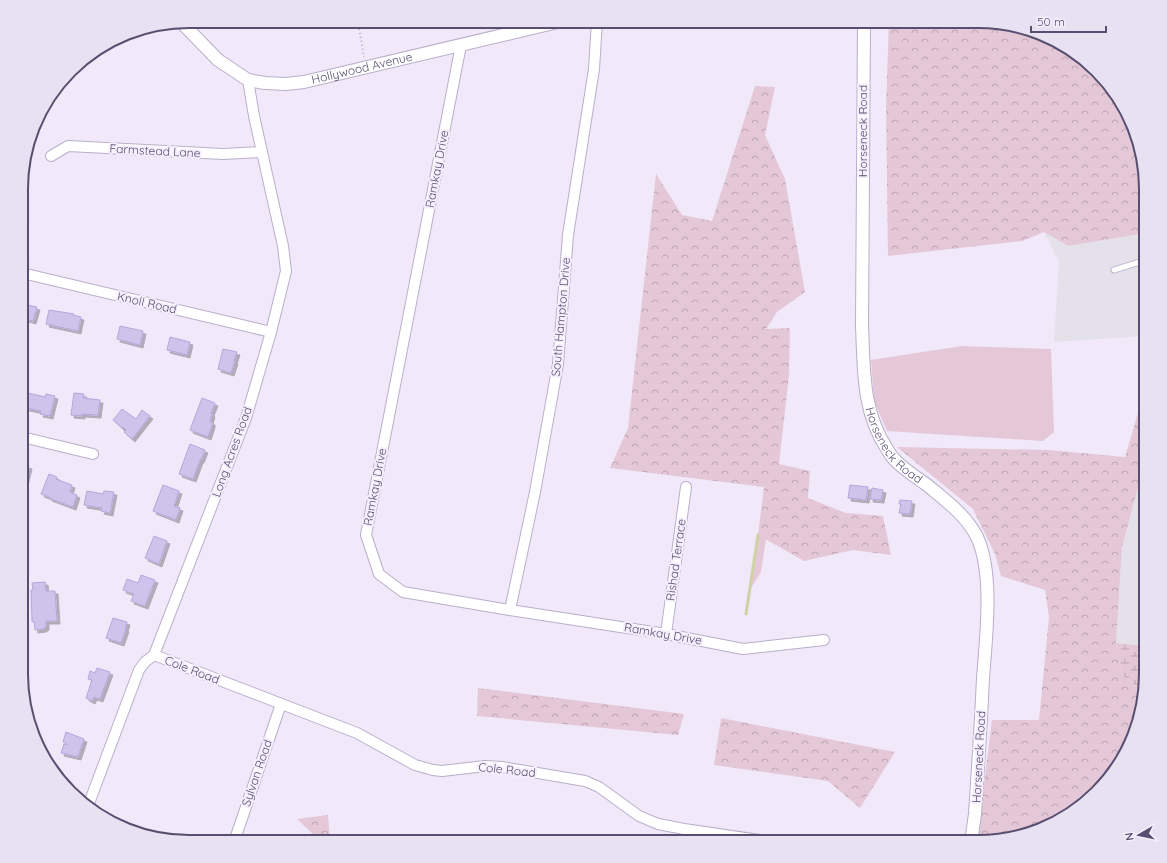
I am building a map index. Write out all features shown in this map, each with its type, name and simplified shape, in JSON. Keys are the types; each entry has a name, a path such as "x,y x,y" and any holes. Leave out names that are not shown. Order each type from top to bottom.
{"street":[{"name":"Hollywood Avenue","path":"187,28 218,60 248,80 286,84 304,82 366,68 533,28"},
{"name":"South Hampton Drive","path":"510,610 535,492 558,364 568,235 594,69 597,28"},
{"name":"Horseneck Road","path":"864,28 862,326 864,376 868,407 876,430 894,459 959,511 968,522 977,536 985,563 987,579 986,635 975,814 972,835"},
{"name":"Ramkay Drive","path":"461,45 366,535 379,574 403,592 666,634 744,649 824,640"},
{"name":"Long Acres Road","path":"90,801 139,670 145,662 154,655 246,418 271,332 286,271 283,246 248,80"},
{"name":"Farmstead Lane","path":"51,156 68,146 223,154 262,152"},
{"name":"Knoll Road","path":"28,274 271,332"},
{"path":"28,438 94,454"},
{"name":"Rishad Terrace","path":"666,634 686,487"},
{"name":"Cole Road","path":"154,655 356,733 414,765 442,771 485,766 502,767 585,781 599,787 639,816 658,824 725,835"},
{"name":"Sylvan Road","path":"236,835 281,704"}],"lane":[{"path":"1114,270 1139,262"}],"path":[{"path":"359,28 366,68"}],"shaded area":[{"path":"1044,232 1068,246 1139,234 1139,336 1054,342 1059,262"},
{"path":"1139,484 1139,645 1116,643 1122,547"}],"green space":[{"path":"889,28 988,28 1019,33 1039,40 1067,55 1092,75 1106,91 1122,118 1134,148 1138,168 1139,234 1068,246 1044,232 1022,241 888,256 886,108"},
{"path":"755,86 775,87 765,135 785,179 805,292 777,312 766,329 790,328 789,375 779,464 810,471 808,498 846,513 883,516 891,555 853,550 804,561 758,535 764,487 610,468 628,428 656,174 682,215 712,221"},
{"path":"962,346 1051,349 1054,432 1043,441 887,431 874,401 871,360"},
{"path":"1139,410 1139,484 1122,547 1116,643 1122,675 1139,688 1134,715 1127,735 1106,772 1092,788 1076,802 1039,823 1019,830 999,834 978,835 992,720 1039,720 1049,617 1045,590 1001,576 995,554 973,509 897,447 1049,450 1125,457"},
{"path":"758,535 766,539 761,572 751,588"},
{"path":"1116,643 1139,645 1139,688 1122,675"},
{"path":"478,688 684,714 678,735 477,716"},
{"path":"721,718 895,752 860,808 828,781 714,765"},
{"path":"328,815 329,835 314,835 297,819"}],"building":[{"path":"28,305 37,307 33,321 28,320"},
{"path":"49,310 74,314 73,315 81,317 78,331 46,324"},
{"path":"120,326 143,331 140,345 117,339"},
{"path":"170,337 190,342 187,355 167,350"},
{"path":"223,349 237,352 231,373 218,369"},
{"path":"28,393 45,397 46,394 55,396 50,416 40,414 41,411 28,408"},
{"path":"74,393 84,394 83,398 100,400 98,415 71,415"},
{"path":"202,398 215,403 211,413 210,421 212,422 212,425 208,437 190,430"},
{"path":"122,409 136,419 142,410 150,416 132,439 124,432 126,430 123,427 122,428 113,420"},
{"path":"190,444 205,450 193,479 179,474"},
{"path":"49,474 57,477 56,479 72,485 70,492 77,495 73,507 41,494"},
{"path":"163,485 179,491 174,506 180,508 176,520 153,511"},
{"path":"850,485 868,487 866,500 848,498"},
{"path":"872,488 883,490 881,500 870,499"},
{"path":"87,491 103,494 104,491 114,492 110,513 101,511 102,508 84,505"},
{"path":"900,500 912,501 910,514 899,513 901,504 899,504"},
{"path":"154,536 167,541 159,564 145,558"},
{"path":"141,575 155,580 145,606 131,601 134,594 123,590 127,579 138,583"},
{"path":"45,582 46,591 55,591 57,621 46,621 46,627 35,630 34,621 32,622 32,583"},
{"path":"113,618 127,622 121,643 106,638"},
{"path":"97,668 110,672 100,699 94,697 92,701 86,698 92,680 88,679 90,671 95,673"},
{"path":"66,732 84,739 78,757 61,753 64,744 67,745 63,742"}],"waterway":[{"path":"746,614 758,535"}]}
